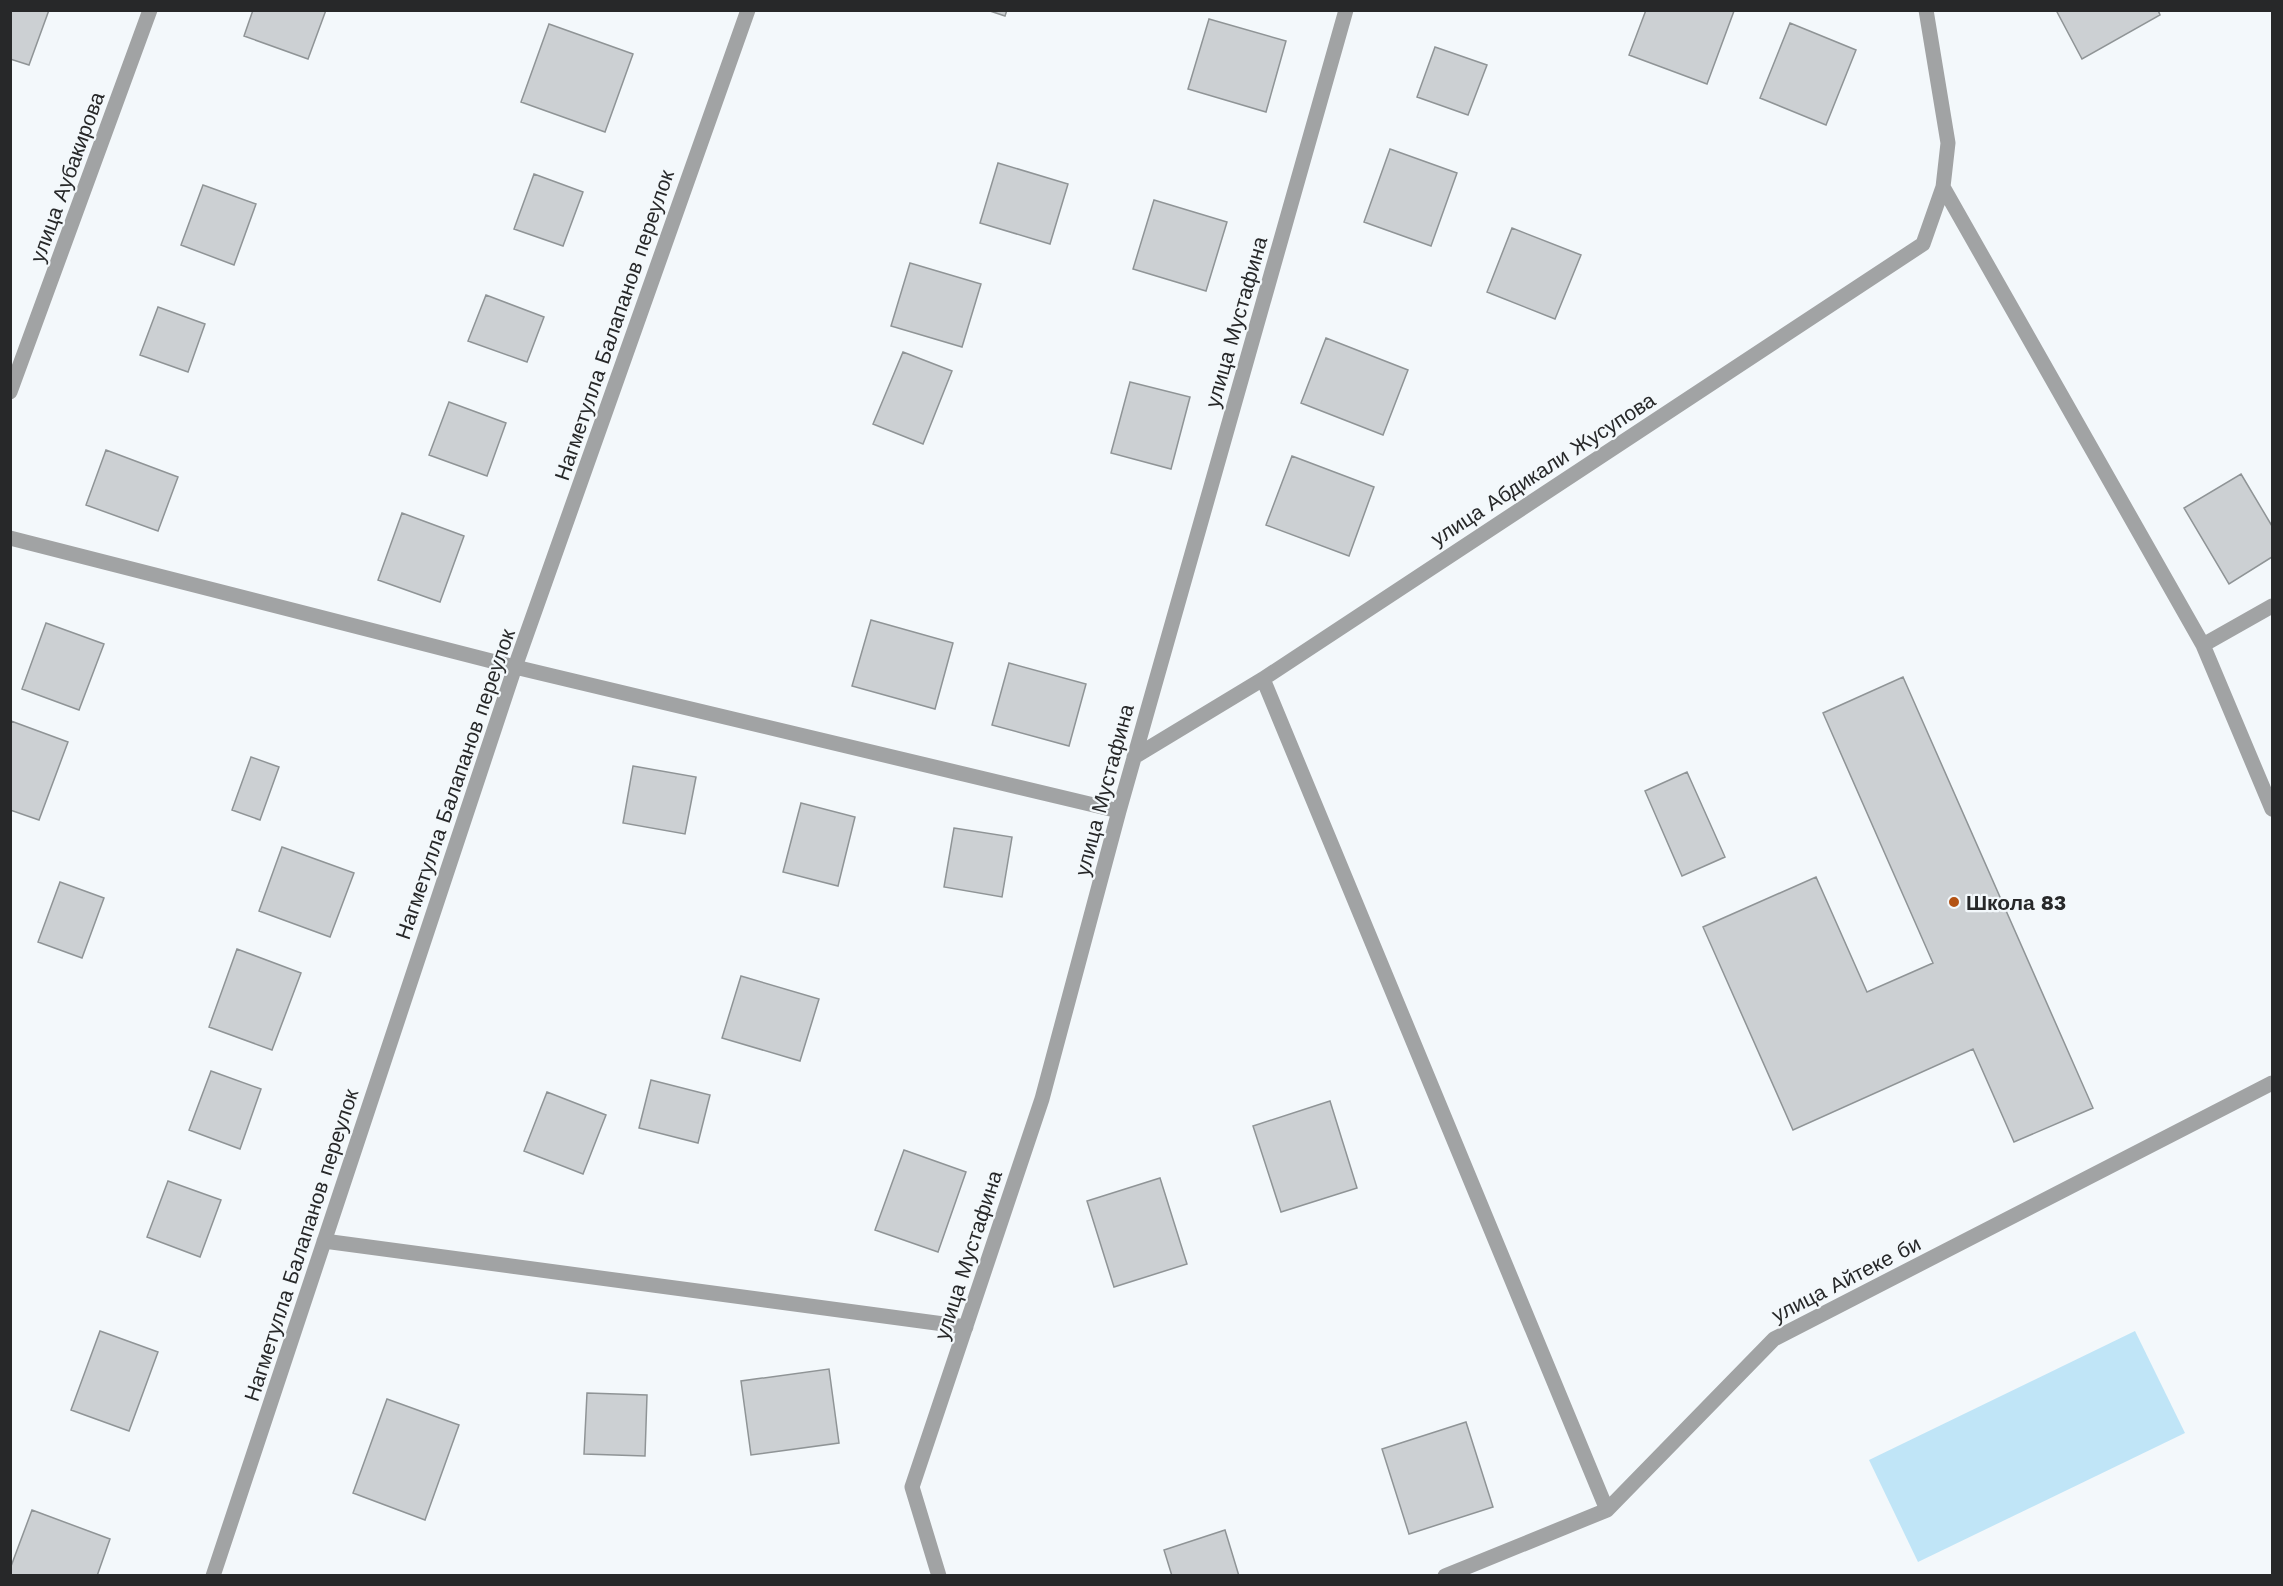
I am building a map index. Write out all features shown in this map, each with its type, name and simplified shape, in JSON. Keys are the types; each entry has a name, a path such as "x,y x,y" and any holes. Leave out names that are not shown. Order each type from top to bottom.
{"street":[{"name":"улица Аубакирова","path":"10,392 150,10"},
{"name":"Нагметулла Балапанов переулок","path":"213,1575 515,667 748,10"},
{"name":"улица Мустафина","path":"939,1575 912,1487 1042,1099 1134,757 1346,10"},
{"name":"улица Абдикали Жусупова","path":"1134,757 1263,679 1923,244 1943,187 1948,143 1926,10"},
{"path":"1943,187 2203,645 2272,809"},
{"path":"10,538 515,667 1119,811"},
{"path":"2203,645 2272,606"},
{"path":"1263,679 1606,1510"},
{"name":"улица Айтеке би","path":"1445,1575 1606,1510 1774,1339 2272,1083"},
{"path":"324,1241 966,1327"}],"shaded area":[{"path":"2135,1331 2185,1433 1918,1562 1869,1460"}],"building":[{"path":"10,10 49,10 29,65 10,59"},
{"path":"253,10 326,10 308,59 244,36"},
{"path":"987,10 1007,10 1005,16"},
{"path":"1646,10 1734,11 1707,84 1629,55"},
{"path":"2056,10 2158,10 2160,15 2082,59"},
{"path":"1209,19 1286,41 1266,112 1188,89"},
{"path":"1790,23 1856,50 1826,125 1760,98"},
{"path":"549,24 633,54 605,132 521,102"},
{"path":"1435,47 1487,65 1468,115 1417,97"},
{"path":"1390,149 1457,173 1431,246 1364,222"},
{"path":"998,163 1068,184 1050,244 980,223"},
{"path":"534,174 583,192 563,246 514,229"},
{"path":"203,185 256,204 234,265 181,245"},
{"path":"1154,200 1227,222 1206,291 1133,269"},
{"path":"1512,228 1581,255 1555,319 1487,292"},
{"path":"910,263 981,284 962,347 891,326"},
{"path":"486,295 544,317 527,362 468,341"},
{"path":"158,307 205,324 188,372 140,355"},
{"path":"1326,338 1408,370 1383,435 1301,403"},
{"path":"903,352 952,371 923,444 873,424"},
{"path":"1130,382 1190,397 1171,469 1111,453"},
{"path":"449,402 506,423 487,476 429,455"},
{"path":"106,450 178,477 158,531 86,505"},
{"path":"1292,456 1374,487 1349,556 1266,525"},
{"path":"2241,474 2272,526 2272,557 2229,584 2184,508"},
{"path":"402,513 464,536 440,602 378,580"},
{"path":"871,620 953,643 935,709 852,686"},
{"path":"46,623 104,644 79,710 22,689"},
{"path":"1009,663 1086,684 1069,746 992,725"},
{"name":"Школа 83","path":"1903,677 2093,1108 2014,1142 1973,1049 1793,1130 1703,927 1816,877 1867,992 1933,963 1823,713"},
{"path":"11,721 68,742 39,820 10,810"},
{"path":"251,757 279,767 260,820 232,810"},
{"path":"633,766 696,777 685,834 623,823"},
{"path":"1687,772 1725,857 1682,876 1645,791"},
{"path":"801,803 855,817 838,886 783,872"},
{"path":"954,828 1012,837 1002,897 944,887"},
{"path":"282,847 354,873 330,937 259,911"},
{"path":"60,882 104,898 82,958 38,942"},
{"path":"237,949 301,973 272,1050 209,1027"},
{"path":"741,976 819,999 800,1061 722,1038"},
{"path":"211,1071 261,1089 240,1149 189,1130"},
{"path":"651,1080 710,1095 698,1143 639,1128"},
{"path":"547,1092 606,1115 583,1174 524,1151"},
{"path":"1330,1101 1357,1188 1281,1212 1253,1126"},
{"path":"904,1150 966,1172 938,1252 875,1230"},
{"path":"1160,1178 1187,1264 1114,1287 1087,1201"},
{"path":"168,1181 221,1200 200,1257 147,1237"},
{"path":"100,1331 158,1352 129,1431 71,1410"},
{"path":"829,1369 839,1443 751,1455 741,1381"},
{"path":"587,1393 647,1395 645,1456 584,1454"},
{"path":"387,1399 459,1425 425,1520 353,1493"},
{"path":"1466,1422 1493,1507 1409,1534 1382,1449"},
{"path":"32,1510 110,1539 97,1576 10,1575 10,1569"},
{"path":"1225,1530 1239,1576 1172,1576 1164,1550"}],"place":[{"name":"Школа 83","path":"1954,902"}]}
